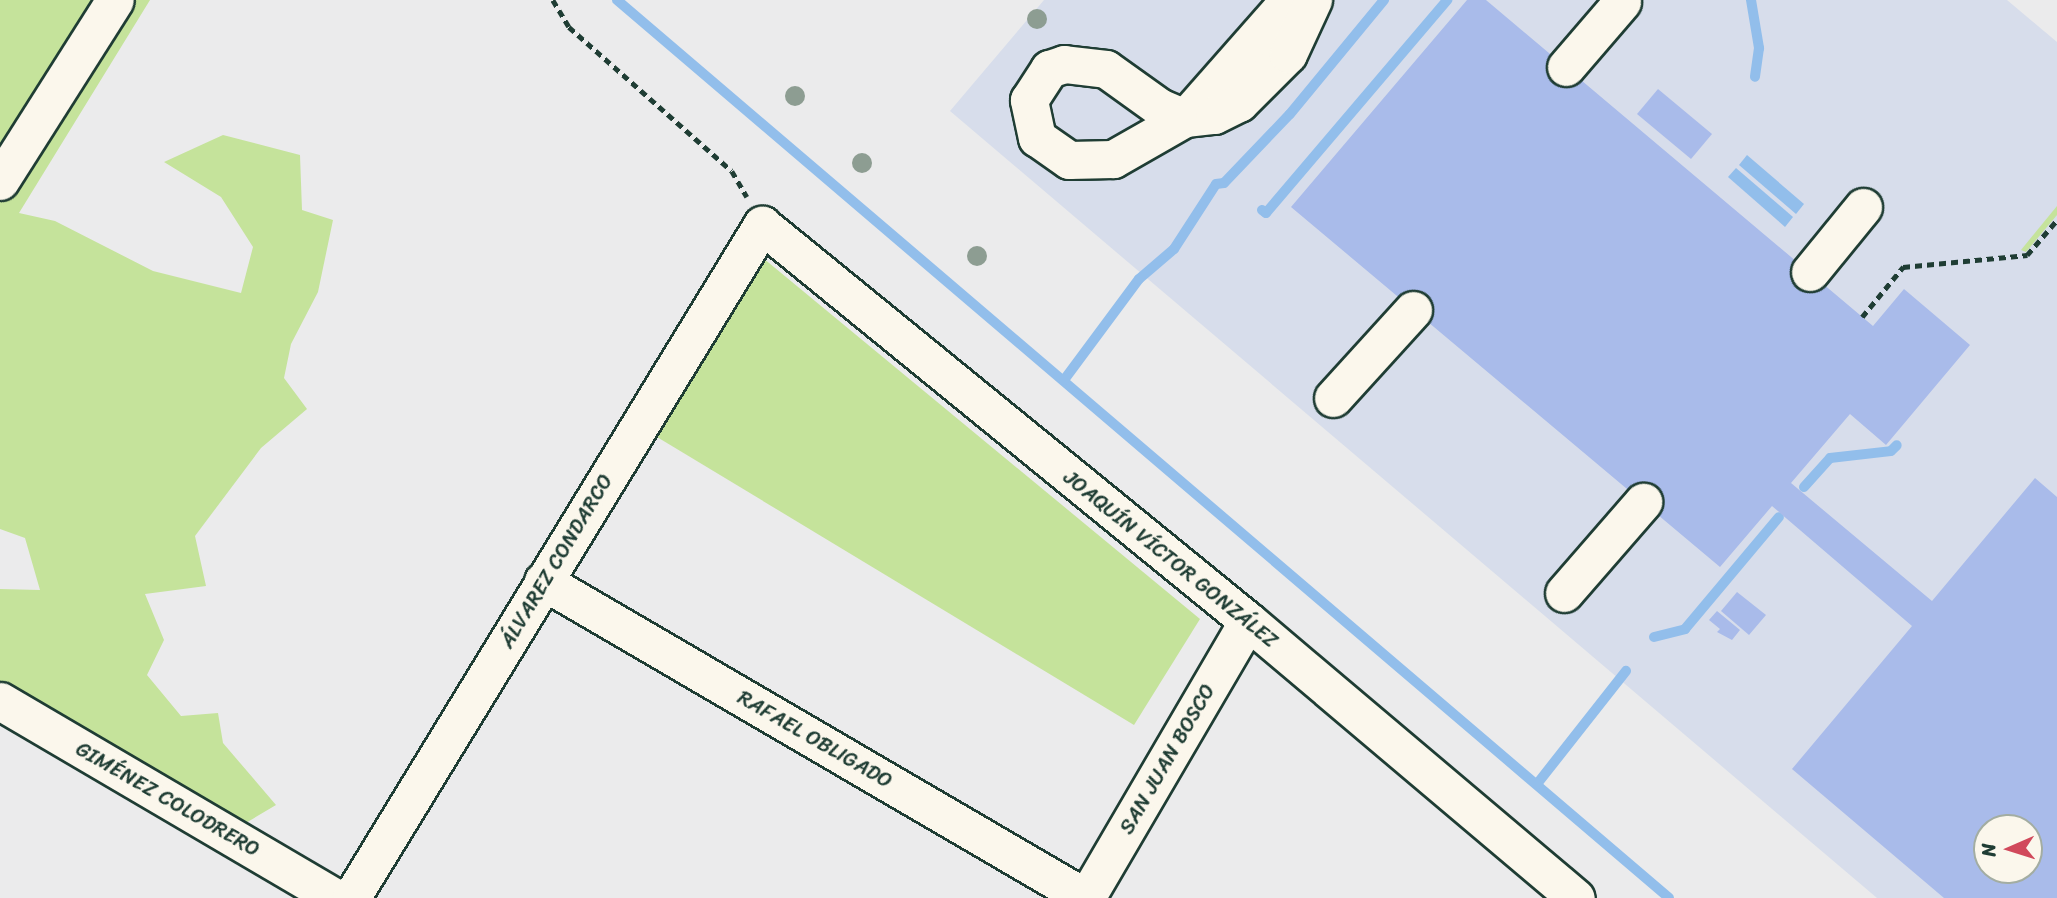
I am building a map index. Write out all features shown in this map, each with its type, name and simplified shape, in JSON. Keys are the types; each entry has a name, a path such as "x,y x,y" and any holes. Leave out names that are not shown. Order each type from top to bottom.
{"street":[{"path":"0,181 115,0"},
{"path":"1289,0 1185,118 1214,115 1238,103 1266,80 1288,54 1313,0"},
{"path":"1566,67 1622,2"},
{"path":"1810,272 1863,207"},
{"name":"ÁLVAREZ CONDARCO","path":"351,898 762,225"},
{"name":"JOAQUÍN VÍCTOR GONZÁLEZ","path":"762,225 1248,621 1576,898"},
{"path":"1333,398 1413,310"},
{"path":"1564,593 1643,502"},
{"name":"RAFAEL OBLIGADO","path":"543,581 1086,898"},
{"name":"SAN JUAN BOSCO","path":"1086,898 1248,621"},
{"name":"GIMÉNEZ COLODRERO","path":"0,701 336,898"}],"path":[{"path":"553,0 569,27 732,172 762,225"},
{"path":"1861,317 1903,267 2028,255 2057,220"}],"shaded area":[{"path":"1044,0 2007,0 2057,42 2057,898 1877,898 950,111"}],"green space":[{"path":"0,0 150,0 19,213 55,221 153,271 241,293 253,247 221,197 164,162 223,135 300,155 302,210 333,220 318,292 291,344 284,378 307,409 261,448 195,536 206,586 145,594 164,640 147,675 181,716 218,713 223,743 276,805 244,824 0,699 0,589 40,590 25,538 0,529"},
{"path":"2057,206 2057,215 2026,252 2021,250"},
{"path":"763,258 1200,619 1134,725 652,434"}],"water":[{"path":"1747,155 1804,204 1796,214 1739,165"},
{"path":"1736,168 1793,217 1785,227 1728,177"}],"building":[{"path":"1467,0 1486,0 1873,326 1904,289 1970,345 1886,445 1850,414 1791,483 1932,601 2035,478 2057,497 2057,898 1944,898 1792,769 1912,626 1772,506 1720,567 1291,207"},
{"path":"1658,89 1712,134 1691,159 1637,114"},
{"path":"1737,592 1766,615 1749,635 1721,611"},
{"path":"1717,611 1740,630 1732,640 1717,632 1720,629 1709,620"}],"waterway":[{"path":"617,0 1669,898"},
{"path":"1064,380 1139,279 1174,249 1216,184 1224,183 1290,114 1384,0"},
{"path":"1262,210 1266,213 1447,0"},
{"path":"1751,0 1759,48 1755,77"},
{"path":"1804,487 1830,458 1891,451 1897,445"},
{"path":"1654,637 1685,629 1779,517"},
{"path":"1537,784 1626,671"}]}
